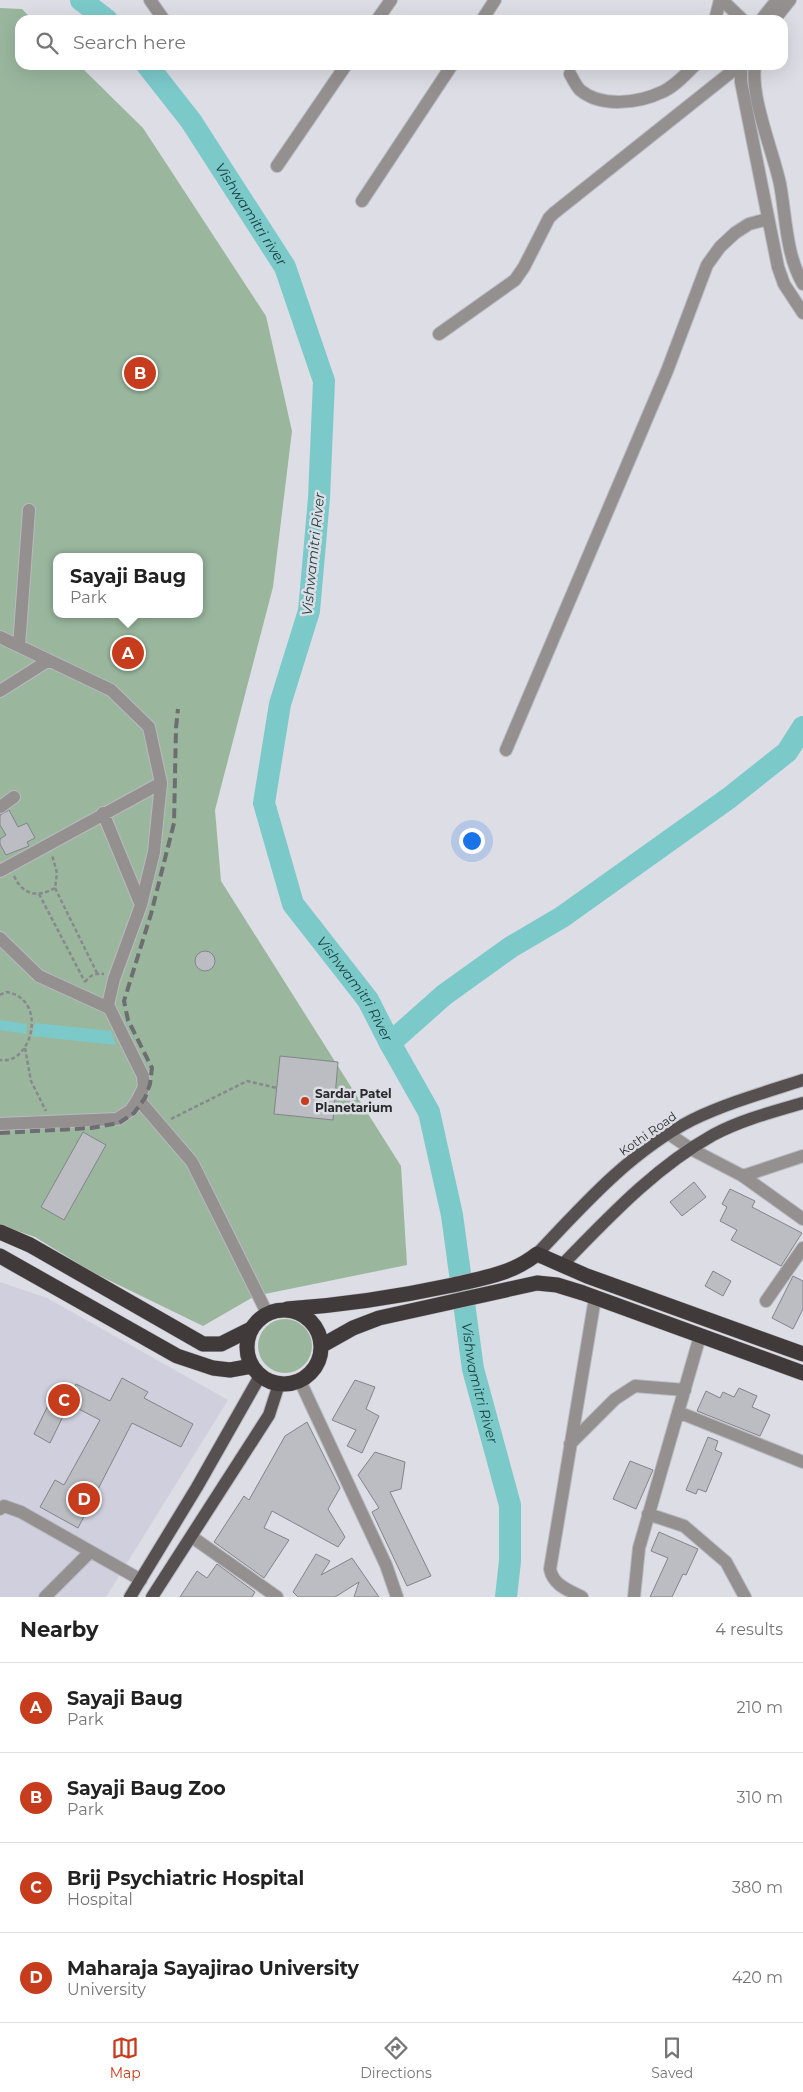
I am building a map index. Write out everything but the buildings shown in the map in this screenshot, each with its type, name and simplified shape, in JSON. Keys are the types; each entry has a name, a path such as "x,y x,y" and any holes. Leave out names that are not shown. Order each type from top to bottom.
{"highway":[{"path":"0,1232 30,1245 203,1344 221,1344 251,1329 267,1313 287,1309 346,1305 395,1306 545,1283 562,1265"},
{"path":"321,1346 395,1306 513,1270 537,1254 803,1354"},
{"path":"0,1256 177,1356 213,1368 256,1371 279,1384 300,1381 316,1367 321,1346 320,1336 308,1317 287,1309"},
{"path":"513,1270 545,1283 595,1298 803,1373"},
{"path":"251,1329 247,1342 247,1354 256,1371"}],"main road":[{"name":"Kothi Road","path":"537,1254 616,1173 669,1134 717,1110 803,1080"},
{"path":"562,1265 623,1203 650,1179 691,1149 738,1123 803,1103"},
{"path":"130,1597 197,1487 256,1371"},
{"path":"152,1597 269,1415 279,1384"}],"street":[{"path":"150,0 160,15"},
{"path":"380,15 391,0"},
{"path":"485,15 495,0"},
{"path":"716,15 721,0 738,15"},
{"path":"764,15 777,0"},
{"path":"778,15 790,0"},
{"path":"277,166 343,70"},
{"path":"362,201 449,70"},
{"path":"570,74 580,90 598,100 613,102 645,98 663,92 689,70"},
{"path":"439,334 515,280 524,267 548,218 735,70"},
{"path":"741,70 741,82 768,219 783,280 803,313"},
{"path":"755,70 755,86 780,183 794,265 800,279 783,280"},
{"path":"506,750 667,371 707,265 720,247 735,233 749,224 768,219"},
{"path":"19,646 29,510"},
{"path":"0,637 112,690 149,727 161,783 154,852 140,905 114,979 109,1008 143,1076 144,1086 138,1100 130,1110 117,1119 0,1124"},
{"path":"0,691 49,660"},
{"path":"3,868 161,783"},
{"path":"0,807 14,797"},
{"path":"103,813 140,905"},
{"path":"0,938 40,976 81,997 109,1008"},
{"path":"138,1100 192,1162 267,1313"},
{"path":"669,1134 691,1149 743,1176 803,1220"},
{"path":"743,1176 803,1156"},
{"path":"766,1301 803,1248"},
{"path":"582,1597 560,1586 552,1578 550,1569 595,1298"},
{"path":"634,1597 639,1548 700,1336"},
{"path":"300,1381 386,1565 397,1597"},
{"path":"570,1444 615,1399 636,1386 685,1390"},
{"path":"678,1412 803,1462"},
{"path":"0,1509 4,1506 21,1512 141,1580"},
{"path":"648,1514 684,1526 726,1562 745,1597"},
{"path":"192,1537 277,1597"},
{"path":"45,1597 90,1552"}],"path":[{"path":"47,844 57,873 55,888 97,973 114,979"},
{"path":"3,868 26,893 44,894 55,888"},
{"path":"39,894 85,982"},
{"path":"81,997 85,982 97,973"},
{"path":"0,995 13,993 28,1003 32,1020 25,1048 31,1081 52,1121"},
{"path":"0,1060 14,1058 25,1048"},
{"path":"160,1124 247,1081 277,1088"}],"shaded area":[{"path":"0,1282 47,1298 228,1400 106,1597 0,1597"}],"green space":[{"path":"0,8 22,9 28,15 15,15 15,70 84,70 143,128 266,316 292,431 273,587 215,810 221,881 401,1166 407,1265 255,1296 203,1326 92,1272 35,1237 0,1225"},
{"path":"280,1319 290,1319 304,1327 310,1336 312,1346 310,1356 304,1365 290,1373 280,1373 270,1368 263,1361 258,1351 258,1341 263,1331 270,1324"}],"water":[{"path":"0,1020 27,1024 26,1034 0,1030"},
{"path":"35,1023 111,1031 116,1045 32,1036"}],"waterway":[{"name":"Vishwamitri river","path":"81,0 100,15"},
{"name":"Vishwamitri River","path":"151,70 191,121 285,267 324,381 319,498 309,611 280,704 264,803 293,904 368,1000 429,1112 452,1215 473,1369 510,1505 510,1561 506,1597"},
{"path":"390,1043 444,995 511,947 562,917 729,798 787,752 803,727"}],"railway":[{"path":"0,1133 91,1128 119,1123 134,1113 145,1098 150,1084 152,1068 128,1020 124,1001 151,914 174,823 178,709"}],"place":[{"name":"Sayaji Baug Zoo","path":"140,373"},
{"name":"Sayaji Baug","path":"128,653"},
{"name":"Sardar Patel Planetarium","path":"305,1101"},
{"name":"Brij Psychiatric Hospital","path":"64,1400"},
{"name":"Maharaja Sayajirao University","path":"84,1499"}]}
